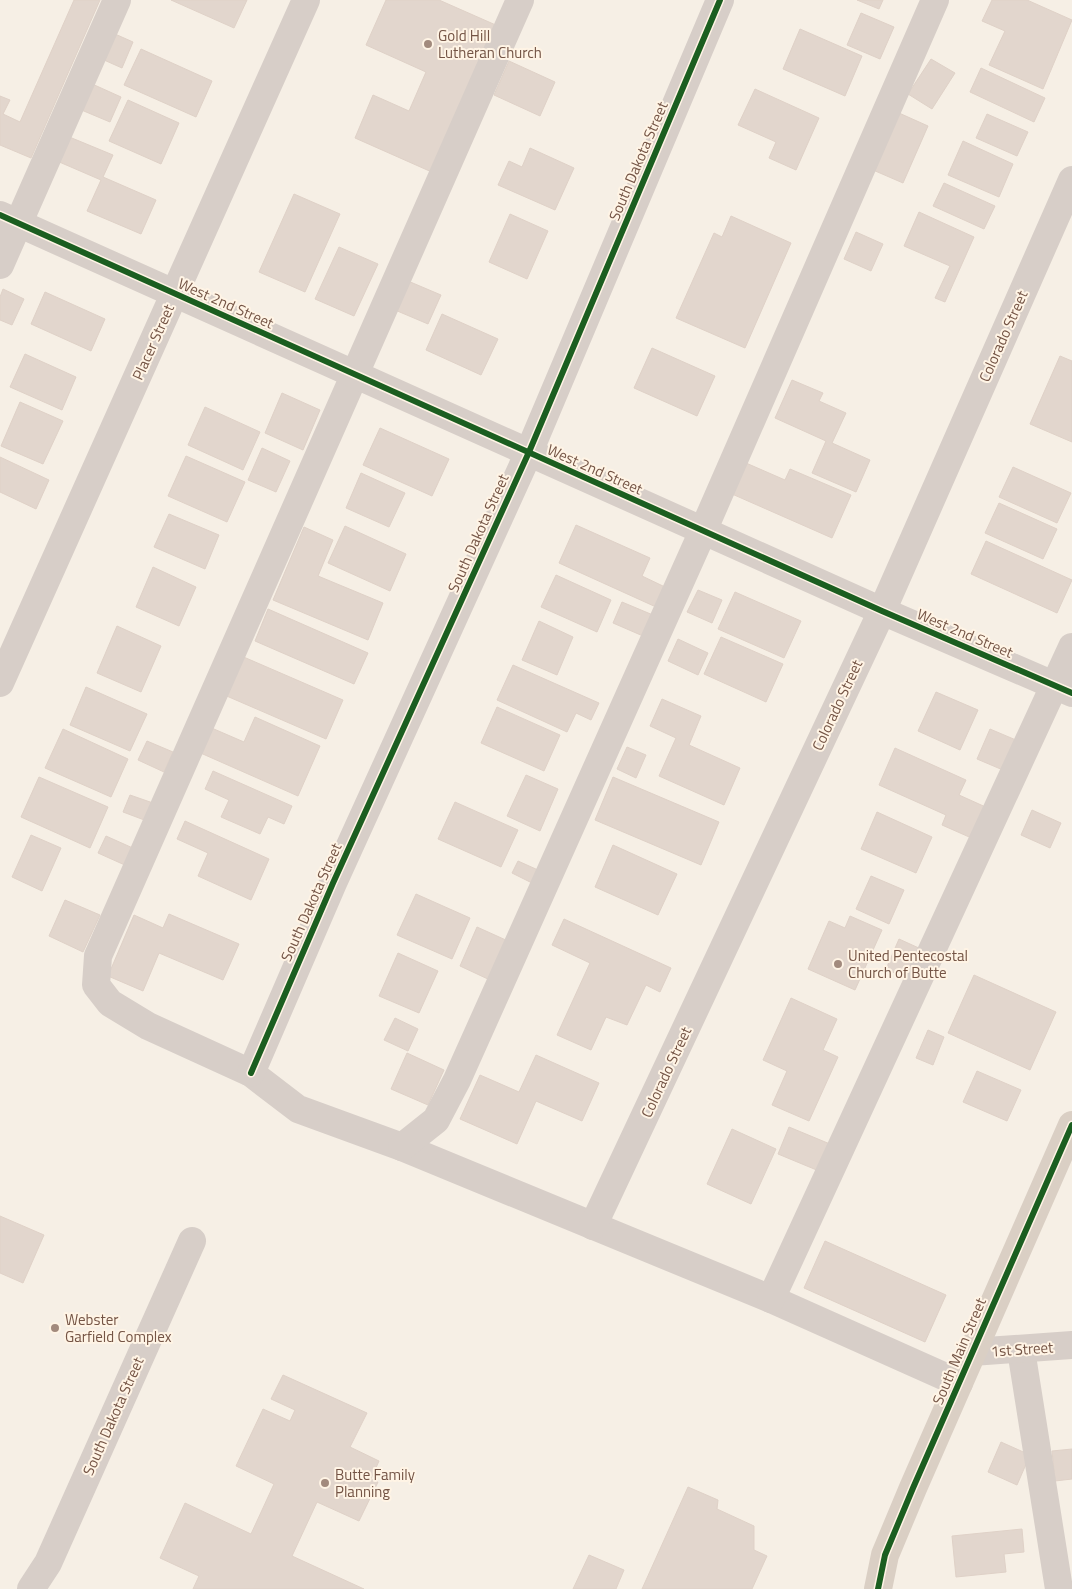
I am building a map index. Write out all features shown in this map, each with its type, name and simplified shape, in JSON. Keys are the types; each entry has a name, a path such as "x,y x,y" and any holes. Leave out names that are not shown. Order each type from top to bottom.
{"main road":[{"name":"South Main Street","path":"878,1589 885,1555 1072,1126"}],"street":[{"path":"0,265 9,220 117,0"},
{"name":"Placer Street","path":"0,683 306,0"},
{"path":"520,0 98,956 96,985 110,1003 148,1026 251,1073 298,1109 402,1148 594,1226 770,1299 959,1383"},
{"name":"South Dakota Street","path":"251,1073 333,883 529,452 720,0"},
{"path":"402,1148 436,1120 457,1080 703,531 935,0"},
{"name":"Colorado Street","path":"594,1226 882,611 1072,180"},
{"name":"West 2nd Street","path":"9,220 882,611 1064,689"},
{"path":"770,1299 1064,689 1072,647"},
{"name":"South Dakota Street","path":"30,1589 48,1563 192,1241"},
{"name":"1st Street","path":"972,1352 1072,1345"},
{"path":"1021,1350 1059,1589"}],"building":[{"path":"74,0 100,0 31,158 0,145 0,96 10,100 3,114 20,122"},
{"path":"171,0 247,0 234,28"},
{"path":"386,0 439,0 498,26 434,173 355,138 373,95 409,111 426,72 366,45"},
{"path":"857,0 883,0 879,9"},
{"path":"992,0 1027,0 1072,20 1043,89 989,65 1005,31 982,21"},
{"path":"861,13 894,27 880,59 847,45"},
{"path":"800,29 862,56 845,96 783,69"},
{"path":"106,30 133,42 122,68 95,56"},
{"path":"141,49 212,81 196,117 124,85"},
{"path":"931,59 955,73 932,109 908,94"},
{"path":"509,61 555,82 540,116 494,95"},
{"path":"981,68 1045,98 1034,122 970,92"},
{"path":"90,83 121,97 110,122 79,109"},
{"path":"755,89 819,118 796,170 769,158 776,142 738,125"},
{"path":"128,100 179,123 161,164 109,141"},
{"path":"899,113 928,126 903,183 873,170"},
{"path":"987,114 1028,132 1017,156 976,138"},
{"path":"67,136 113,155 103,177 156,200 141,234 87,211 101,180 57,161"},
{"path":"963,141 1013,164 999,197 948,175"},
{"path":"530,148 574,168 555,210 498,185 509,161 522,167"},
{"path":"944,183 995,206 984,229 933,206"},
{"path":"294,194 340,214 305,292 259,272"},
{"path":"919,212 974,237 945,302 935,298 950,266 904,246"},
{"path":"510,214 548,231 527,279 489,262"},
{"path":"731,216 791,243 745,348 676,318 714,233 722,237"},
{"path":"856,232 883,244 871,271 844,259"},
{"path":"339,247 378,264 354,316 315,299"},
{"path":"408,281 441,295 428,324 395,310"},
{"path":"3,289 24,299 12,325 0,320 0,297"},
{"path":"45,292 105,319 91,351 31,324"},
{"path":"442,314 498,339 481,375 426,350"},
{"path":"652,348 715,376 697,416 634,388"},
{"path":"25,354 76,377 62,410 10,387"},
{"path":"1060,356 1072,361 1072,442 1030,424"},
{"path":"792,380 823,393 819,401 846,413 832,443 870,460 856,492 812,473 826,441 775,418"},
{"path":"282,393 320,410 303,450 265,433"},
{"path":"20,402 63,421 43,464 1,446"},
{"path":"205,407 260,432 243,470 188,445"},
{"path":"380,428 449,459 432,496 363,465"},
{"path":"262,448 290,461 276,492 248,480"},
{"path":"186,456 245,482 227,522 168,496"},
{"path":"0,457 49,480 36,509 0,492"},
{"path":"746,463 785,480 790,469 851,495 832,538 732,494"},
{"path":"1013,467 1071,493 1057,523 999,497"},
{"path":"361,473 405,493 389,527 346,508"},
{"path":"999,503 1057,529 1043,559 985,533"},
{"path":"169,514 219,535 205,569 154,547"},
{"path":"576,525 650,558 642,576 665,587 656,607 559,563"},
{"path":"345,526 406,554 390,591 328,563"},
{"path":"304,527 333,540 318,576 383,603 368,640 273,600"},
{"path":"986,541 1072,580 1057,613 971,574"},
{"path":"153,567 196,587 179,626 136,607"},
{"path":"556,575 611,600 597,632 541,607"},
{"path":"698,590 722,600 712,623 687,612"},
{"path":"735,592 801,621 784,658 718,629"},
{"path":"622,602 653,615 643,636 613,623"},
{"path":"268,609 368,653 354,684 255,641"},
{"path":"539,621 573,637 557,675 522,660"},
{"path":"117,626 161,646 141,692 97,673"},
{"path":"721,637 783,664 766,702 704,674"},
{"path":"678,639 708,653 698,675 668,661"},
{"path":"239,655 343,700 326,739 222,694"},
{"path":"513,665 599,703 591,720 576,713 567,732 497,700"},
{"path":"86,687 147,714 130,751 70,725"},
{"path":"936,692 978,710 960,750 918,731"},
{"path":"662,699 701,716 689,745 740,768 724,805 659,776 676,738 650,726"},
{"path":"497,707 560,735 544,771 481,743"},
{"path":"255,717 320,746 298,796 196,751 207,726 244,742"},
{"path":"63,729 128,759 111,797 45,768"},
{"path":"990,729 1023,743 1010,773 977,759"},
{"path":"147,741 173,752 164,772 138,760"},
{"path":"627,747 646,755 636,778 617,769"},
{"path":"895,748 966,780 959,795 990,809 976,840 942,825 946,815 879,785"},
{"path":"213,771 292,806 284,824 268,817 260,834 221,817 229,800 205,789"},
{"path":"526,775 558,789 540,831 507,816"},
{"path":"39,777 108,807 90,848 21,817"},
{"path":"613,777 719,822 701,865 595,820"},
{"path":"130,795 153,803 147,821 123,812"},
{"path":"455,802 518,830 501,867 438,839"},
{"path":"1032,810 1061,823 1050,848 1021,835"},
{"path":"877,812 932,837 916,873 861,849"},
{"path":"185,821 269,859 251,900 198,876 208,853 177,839"},
{"path":"31,835 61,848 42,891 12,877"},
{"path":"106,836 135,849 127,866 98,853"},
{"path":"613,845 677,874 658,915 595,887"},
{"path":"518,861 538,870 532,883 512,873"},
{"path":"871,876 904,890 889,924 856,909"},
{"path":"416,894 470,918 452,959 397,935"},
{"path":"65,900 100,915 83,952 49,936"},
{"path":"169,914 239,944 223,980 159,953 143,991 108,976 134,915 163,928"},
{"path":"850,916 882,930 855,990 808,969 829,921 845,928"},
{"path":"564,919 671,968 660,992 646,985 627,1025 606,1017 591,1050 557,1035 590,963 552,945"},
{"path":"477,927 508,941 490,980 460,966"},
{"path":"899,939 921,949 908,979 886,969"},
{"path":"398,953 438,971 419,1013 379,996"},
{"path":"974,975 1056,1012 1030,1070 948,1033"},
{"path":"791,998 837,1019 823,1050 838,1057 809,1121 772,1105 787,1071 763,1060"},
{"path":"395,1018 418,1029 408,1051 384,1040"},
{"path":"928,1030 944,1037 933,1065 916,1058"},
{"path":"407,1053 444,1070 428,1105 391,1089"},
{"path":"536,1055 599,1083 582,1121 536,1101 517,1144 460,1119 480,1075 519,1092"},
{"path":"977,1071 1021,1090 1007,1121 963,1102"},
{"path":"789,1127 830,1144 819,1171 778,1154"},
{"path":"732,1129 776,1149 751,1204 707,1184"},
{"path":"0,1216 44,1235 23,1283 0,1273"},
{"path":"825,1241 946,1295 925,1342 804,1288"},
{"name":"Butte Family Planning","path":"283,1375 367,1413 350,1447 379,1461 371,1479 378,1482 359,1521 317,1502 292,1556 364,1589 193,1589 199,1576 160,1558 185,1503 251,1534 274,1484 236,1466 263,1409 290,1421 295,1410 271,1399"},
{"path":"1001,1442 1030,1455 1017,1485 988,1472"},
{"path":"1072,1449 1072,1479 1055,1481 1052,1451"},
{"path":"688,1487 718,1500 717,1509 754,1526 754,1550 767,1556 752,1589 642,1589"},
{"path":"1022,1529 1024,1552 1004,1554 1006,1572 956,1577 952,1536"},
{"path":"589,1555 624,1570 616,1589 573,1589"}],"cycle path":[{"path":"251,1073 333,883 529,452 720,0"},
{"path":"0,215 882,611 1072,693"},
{"path":"878,1589 885,1555 913,1488 1072,1125"}],"place":[{"name":"Gold Hill Lutheran Church","path":"428,44"},
{"name":"United Pentecostal Church of Butte","path":"838,964"},
{"name":"Webster Garfield Complex","path":"55,1328"},
{"name":"Butte Family Planning","path":"325,1483"}]}
